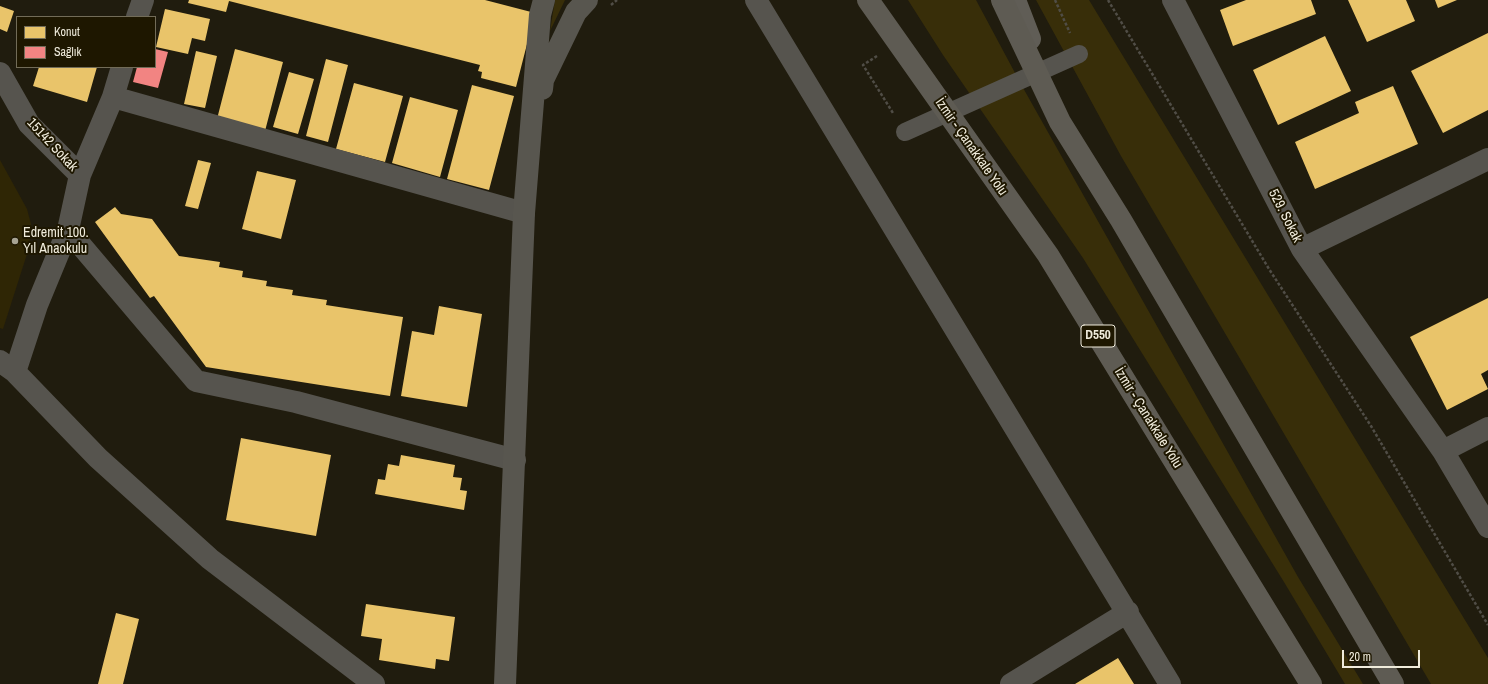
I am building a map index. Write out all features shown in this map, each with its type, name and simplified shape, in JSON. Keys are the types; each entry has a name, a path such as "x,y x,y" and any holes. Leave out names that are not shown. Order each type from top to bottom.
{"highway":[{"name":"İzmir - Çanakkale Yolu","path":"868,0 1048,255 1311,684"},
{"path":"1002,0 1060,122 1121,220 1393,684"}],"main road":[{"path":"505,684 508,571 515,460 524,213 540,15 544,0"},
{"path":"524,213 543,80 576,12 587,0"},
{"path":"1015,0 1060,122"}],"street":[{"path":"137,16 143,0"},
{"path":"756,0 1128,612 1170,684"},
{"name":"529. Sokak","path":"1173,0 1302,249 1488,159"},
{"path":"906,132 1079,54"},
{"path":"122,68 113,97 80,175 68,230 37,305 7,367 98,458 210,559 374,684"},
{"name":"15142 Sokak","path":"0,73 29,124 80,175"},
{"path":"113,97 524,213"},
{"path":"68,230 196,381 296,402 515,460"},
{"path":"1302,249 1443,451 1488,527"},
{"path":"1443,451 1488,428"},
{"path":"1011,684 1128,612"}],"path":[{"path":"1055,0 1079,54"},
{"path":"1108,0 1268,269 1371,426 1488,625"},
{"path":"864,65 906,132"}],"shaded area":[{"path":"555,0 565,0 550,31"},
{"path":"908,0 976,0 1022,86 1298,577 1363,684 1345,684 1284,582 1083,258 943,55"},
{"path":"1036,0 1089,0 1488,658 1488,684 1431,684 1121,156"},
{"name":"Edremit 100. Yıl Anaokulu","path":"0,160 27,209 32,228 27,254 3,329 0,328"}],"building: Konut":[{"path":"189,0 485,0 535,13 516,87 481,78 482,72 478,71 480,65 229,1 226,12 188,3"},
{"path":"1246,0 1311,0 1316,14 1233,46 1220,10"},
{"path":"1348,0 1406,0 1415,21 1367,42"},
{"path":"1435,0 1457,0 1438,8"},
{"path":"0,6 14,11 7,32 0,29"},
{"path":"165,9 210,19 205,41 192,38 188,54 156,47"},
{"path":"1488,33 1488,110 1443,133 1411,71"},
{"path":"1325,36 1351,91 1278,125 1253,70"},
{"path":"235,49 283,62 265,131 217,119"},
{"path":"196,51 217,56 205,108 184,104"},
{"path":"326,59 348,65 328,142 306,136"},
{"path":"39,68 97,68 87,102 33,86"},
{"path":"289,72 314,79 298,134 273,127"},
{"path":"354,83 403,96 385,162 336,149"},
{"path":"472,85 514,96 489,190 447,179"},
{"path":"1393,86 1418,144 1315,189 1295,142 1359,113 1355,102"},
{"path":"410,97 458,110 440,177 392,163"},
{"path":"198,160 211,163 198,209 185,206"},
{"path":"257,171 296,180 281,239 242,229"},
{"path":"115,207 121,214 152,219 179,256 220,262 219,267 243,271 242,277 267,281 266,286 293,290 292,295 327,300 326,305 403,317 390,396 206,367 154,296 150,298 95,222"},
{"path":"1488,298 1488,370 1481,374 1488,389 1447,410 1410,337"},
{"path":"439,306 482,314 467,407 401,396 412,331 434,335"},
{"path":"241,438 331,455 316,536 226,520"},
{"path":"401,455 455,465 453,477 462,478 460,490 467,491 464,510 375,494 378,479 385,480 388,464 399,466"},
{"path":"366,604 455,617 449,661 436,659 435,669 379,660 382,639 361,636"},
{"path":"116,613 139,619 123,684 98,684"},
{"path":"1118,658 1134,684 1075,684"}],"building: Sağlık":[{"path":"156,49 168,52 158,88 133,82 137,68 156,68"}],"place":[{"name":"Edremit 100. Yıl Anaokulu","path":"15,241"}]}
